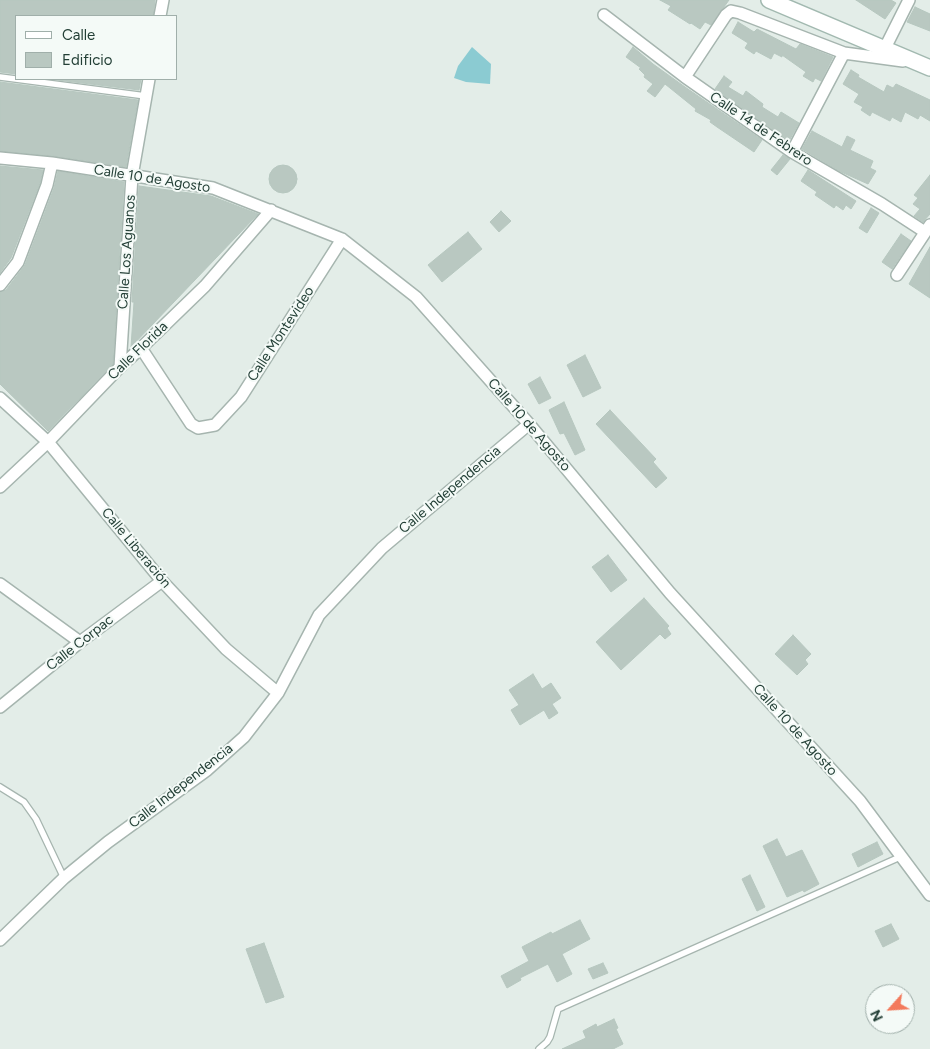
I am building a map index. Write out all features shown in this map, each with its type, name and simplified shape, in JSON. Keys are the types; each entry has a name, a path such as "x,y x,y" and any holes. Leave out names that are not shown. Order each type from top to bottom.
{"main road":[{"path":"770,0 930,68"}],"street":[{"path":"160,15 163,0"},
{"path":"885,48 909,0"},
{"path":"685,77 726,15 731,11 844,53 916,63"},
{"name":"Calle 14 de Febrero","path":"604,15 685,77 792,152 928,229"},
{"path":"792,152 844,53"},
{"name":"Calle Los Aguanos","path":"120,367 132,176 149,80"},
{"name":"Calle 10 de Agosto","path":"0,158 52,163 213,188 342,239 416,297 529,424 670,592 860,801 930,896"},
{"path":"0,285 18,262 48,185 52,163"},
{"name":"Calle Florida","path":"0,487 48,442 120,367 204,286 271,210"},
{"path":"897,276 928,229"},
{"name":"Calle Montevideo","path":"141,348 191,424 198,428 215,425 241,397 342,239"},
{"name":"Calle Liberación","path":"0,398 48,442 162,581 226,649 278,693"},
{"name":"Calle Independencia","path":"0,940 64,878 108,842 207,770 244,737 278,693 319,615 325,608 382,548 529,424"},
{"name":"Calle Corpac","path":"0,707 80,642 162,581"},
{"path":"0,584 80,642"}],"lane":[{"path":"0,77 15,79"},
{"path":"23,80 146,96"},
{"path":"0,786 24,802 36,819 64,878"},
{"path":"538,1049 550,1037 558,1009 900,857"}],"water":[{"path":"472,47 491,64 490,84 466,82 454,78 458,66"}],"building":[{"path":"0,0 155,0 153,15 15,15 15,74 0,72"},
{"path":"660,0 729,0 711,25 705,22 700,29 668,10 671,6"},
{"path":"856,0 891,0 896,3 885,19"},
{"path":"915,7 930,14 930,31 907,22"},
{"path":"738,22 754,32 757,29 796,49 800,44 833,57 821,81 815,78 813,82 803,76 806,72 782,55 782,57 774,53 771,59 756,51 754,54 745,48 748,43 732,33"},
{"path":"633,47 653,64 762,140 754,152 710,122 711,120 695,111 696,109 665,84 655,97 647,91 653,84 644,77 645,75 639,69 641,68 626,57"},
{"path":"851,70 859,75 858,77 884,92 887,85 893,88 896,84 930,100 930,121 920,115 918,119 905,112 901,122 892,117 890,121 872,112 870,116 861,110 863,107 854,102 859,94 843,84"},
{"path":"724,76 732,82 728,87 743,96 746,91 763,104 762,107 778,117 781,112 799,123 789,141 715,89"},
{"path":"58,80 141,80 139,90"},
{"path":"0,82 138,100 126,167 53,156 0,151"},
{"path":"812,131 842,147 847,136 855,140 850,150 873,161 870,168 876,171 868,184 839,171 802,149"},
{"path":"783,155 790,159 777,175 771,170"},
{"path":"283,165 293,169 297,179 293,189 283,193 273,189 269,179 273,169"},
{"path":"0,166 43,170 40,183 11,258 0,273"},
{"path":"808,170 856,201 851,209 846,205 843,210 836,205 834,208 815,195 817,192 801,181"},
{"path":"58,171 124,182 113,364 48,431 0,384 0,292 6,290 25,265 54,188"},
{"path":"930,175 930,214 923,222 914,216 920,209 913,204 918,198 914,195"},
{"path":"139,186 211,196 258,214 131,347 134,302 132,302"},
{"path":"871,208 879,213 867,233 859,228"},
{"path":"501,211 511,221 499,232 490,222"},
{"path":"468,232 482,249 442,282 428,265"},
{"path":"901,234 911,241 892,269 882,262"},
{"path":"930,247 930,298 909,284"},
{"path":"585,355 601,388 583,397 567,365"},
{"path":"540,377 551,398 539,404 528,384"},
{"path":"564,402 585,450 575,455 564,433 560,434 549,410"},
{"path":"610,410 656,459 653,462 667,478 656,488 596,424"},
{"path":"608,555 627,580 611,592 592,567"},
{"path":"644,598 669,626 667,628 671,634 665,639 660,634 621,670 596,642"},
{"path":"793,635 811,654 805,660 808,664 797,675 775,654"},
{"path":"533,674 542,689 551,683 561,698 552,704 558,713 549,719 544,710 520,725 511,710 519,705 509,690"},
{"path":"777,839 786,857 802,850 819,884 804,892 803,890 787,897 763,846"},
{"path":"877,842 883,854 858,867 852,854"},
{"path":"750,875 765,907 757,911 742,879"},
{"path":"580,920 590,939 562,954 572,974 557,982 548,964 520,978 521,980 507,988 501,976 529,961 522,947"},
{"path":"891,924 899,939 883,947 875,931"},
{"path":"264,943 284,997 266,1003 246,949"},
{"path":"603,963 608,973 593,979 588,969"},
{"path":"614,1019 618,1028 616,1029 623,1044 613,1049 562,1049 586,1038 583,1031 596,1024 597,1027"}]}
